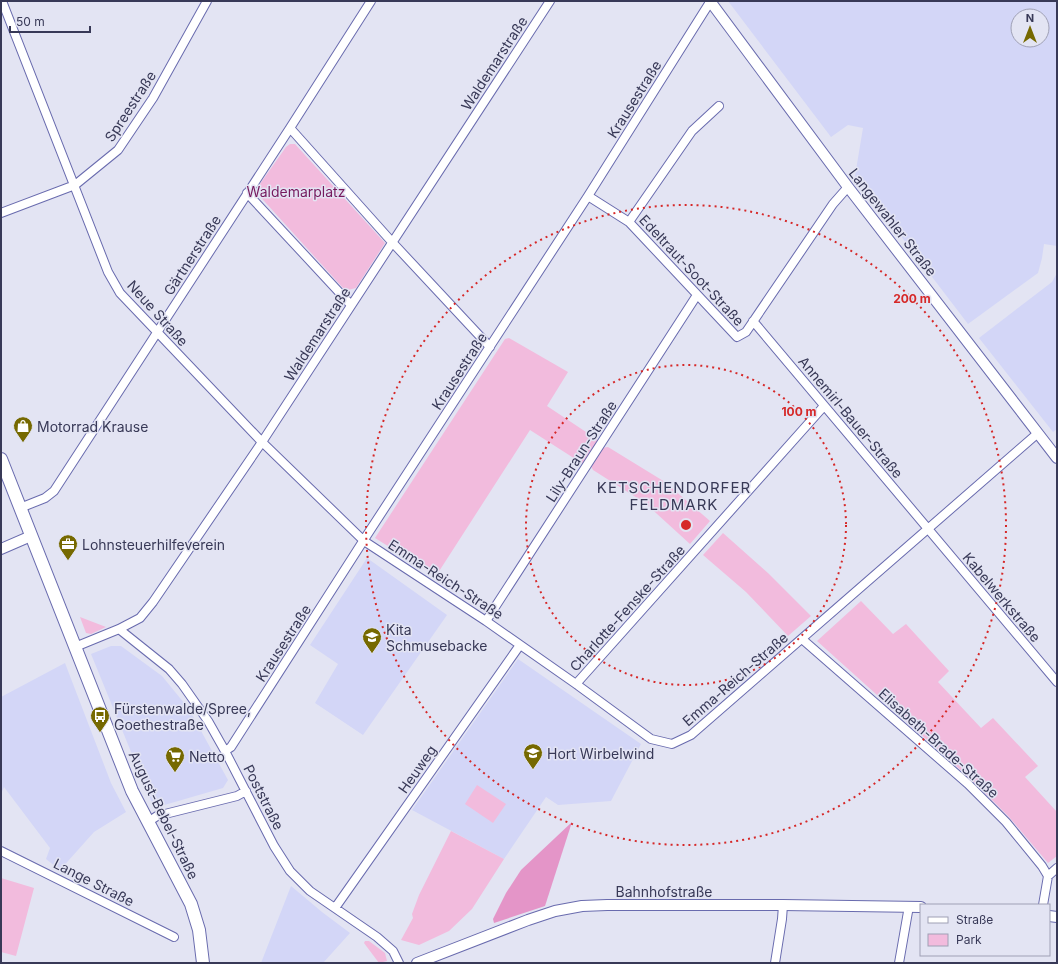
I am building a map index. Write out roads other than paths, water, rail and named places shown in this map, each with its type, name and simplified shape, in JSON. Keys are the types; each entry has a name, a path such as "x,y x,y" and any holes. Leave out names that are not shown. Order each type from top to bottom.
{"main road":[{"name":"August-Bebel-Straße","path":"1,459 132,791 191,904 199,930 203,963"}],"street":[{"name":"Neue Straße","path":"2,1 108,272 120,293 262,442 364,541"},
{"name":"Spreestraße","path":"1,213 75,185 118,150 153,98 207,1"},
{"name":"Gärtnerstraße","path":"20,508 45,498 54,491 371,1"},
{"name":"Waldemarstraße","path":"75,647 119,629 140,618 146,612 262,442 550,1"},
{"name":"Langewahler Straße","path":"710,1 848,187 1057,458"},
{"name":"Krausestraße","path":"225,751 231,747 588,196 710,1"},
{"path":"629,222 692,131 719,106"},
{"path":"290,128 392,242 490,347"},
{"path":"754,321 833,204 848,187"},
{"path":"247,193 351,305"},
{"name":"Edeltraut-Soot-Straße","path":"588,196 629,222 737,337 746,332 754,321"},
{"name":"Lily-Braun-Straße","path":"486,621 697,295"},
{"name":"Annemirl-Bauer-Straße","path":"754,321 928,529"},
{"name":"Charlotte-Fenske-Straße","path":"576,684 824,406"},
{"name":"Emma-Reich-Straße","path":"364,541 486,621 651,739 672,744 691,735 1038,433"},
{"name":"Kabelwerkstraße","path":"928,529 1057,682"},
{"path":"1,549 31,536"},
{"name":"Poststraße","path":"119,629 169,669 182,684 208,721 274,846 290,871 310,891 377,937 393,951 399,963"},
{"name":"Elisabeth-Brade-Straße","path":"802,639 968,784 1006,822 1042,866 1048,876"},
{"name":"Heuweg","path":"335,908 520,645"},
{"path":"148,822 157,816 237,796 246,791"},
{"name":"Lange Straße","path":"1,851 174,937"},
{"path":"1043,904 1048,876 1057,868"},
{"path":"775,963 783,905"},
{"name":"Bahnhofstraße","path":"417,963 528,920 555,911 582,906 783,905 920,907"},
{"path":"899,963 909,906"}],"place":[{"name":"Motorrad Krause","path":"23,443"},
{"name":"Lohnsteuerhilfeverein","path":"68,561"},
{"name":"Kita Schmusebacke","path":"372,654"},
{"name":"Fürstenwalde/Spree, Goethestraße","path":"100,733"},
{"name":"Hort Wirbelwind","path":"533,770"},
{"name":"Netto","path":"175,773"}],"district":[{"name":"KETSCHENDORFER FELDMARK","path":"674,496"}],"park label":[{"name":"Waldemarplatz","path":"296,191"}]}
